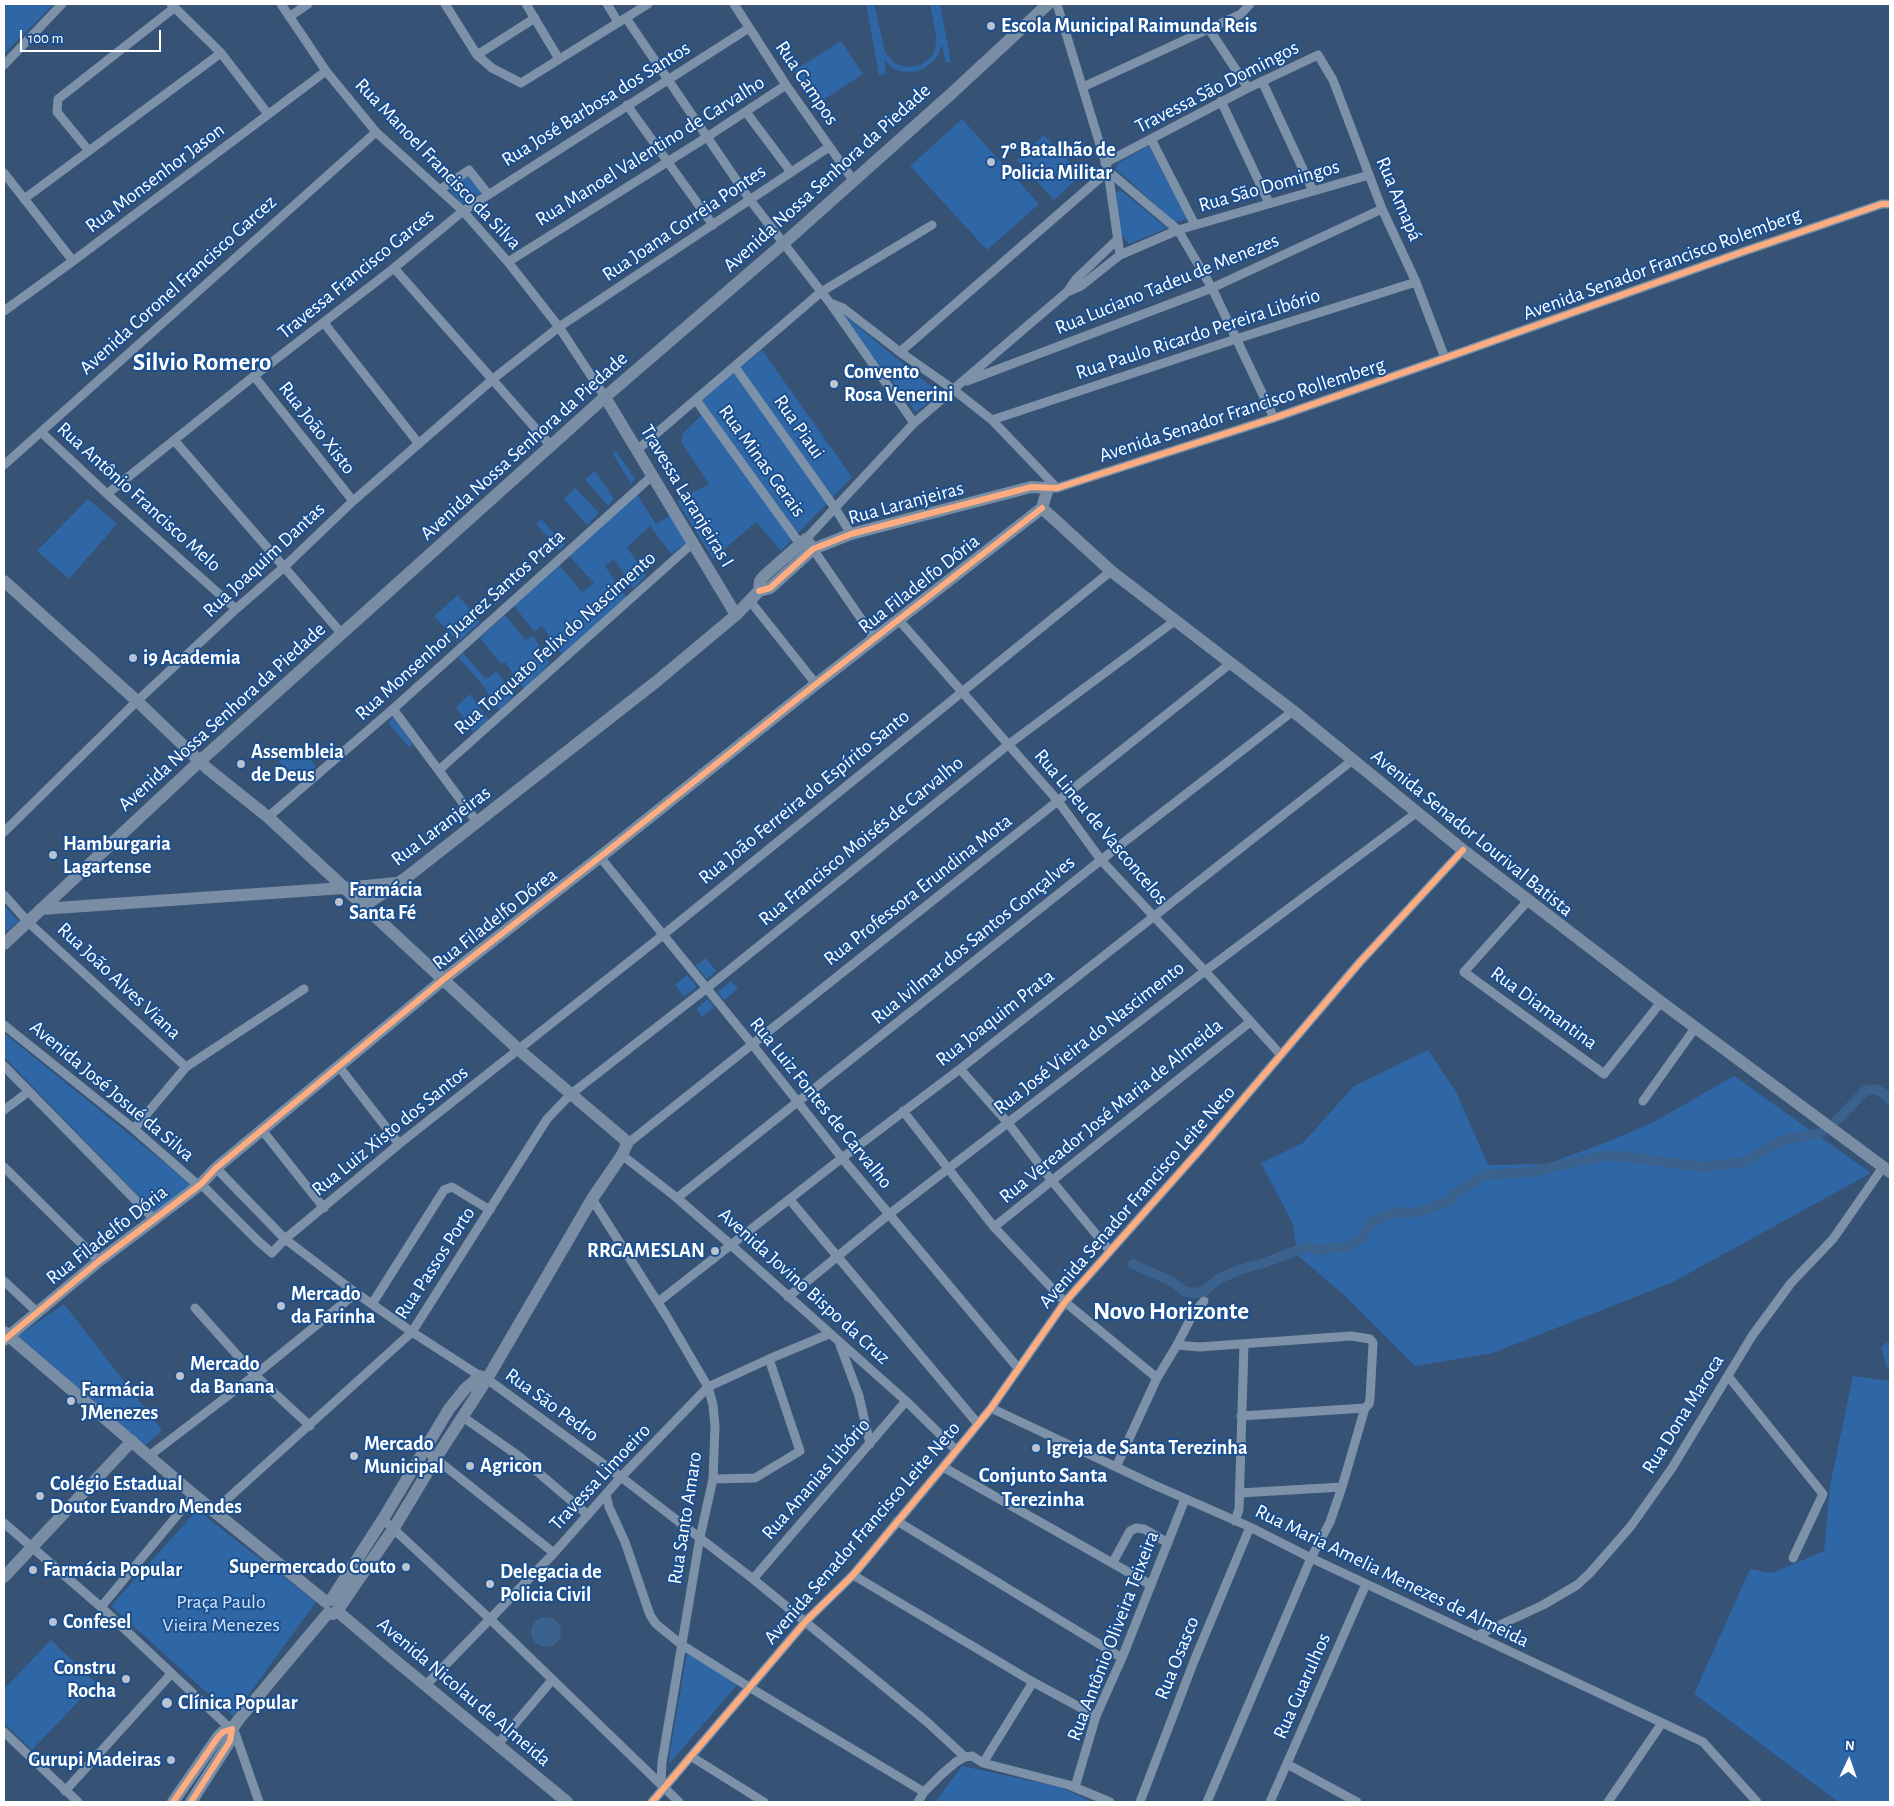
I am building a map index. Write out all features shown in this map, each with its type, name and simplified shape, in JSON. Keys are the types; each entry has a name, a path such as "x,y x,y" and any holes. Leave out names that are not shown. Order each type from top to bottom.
{"street":[{"path":"4,65 62,4"},
{"name":"Rua Manoel Francisco da Silva","path":"280,4 326,72 376,132 463,211 508,262 559,327 605,397"},
{"path":"289,16 308,4"},
{"path":"445,4 477,55 492,68 521,83 648,4"},
{"path":"526,4 559,59"},
{"path":"607,4 622,20 668,79 750,200 822,292 914,423"},
{"name":"Rua Campos","path":"734,4 786,85 853,180"},
{"name":"Avenida Nossa Senhora da Piedade","path":"4,944 200,761 605,397 784,243 952,93 1048,4"},
{"path":"1057,4 1106,167 1120,255"},
{"path":"1083,87 1241,14 1250,4"},
{"path":"89,151 57,112 58,99 172,6 221,53 268,114"},
{"path":"477,55 535,18"},
{"name":"Rua José Barbosa dos Santos","path":"463,211 749,28"},
{"path":"1210,29 1248,88"},
{"path":"24,199 221,53"},
{"name":"Travessa São Domingos","path":"900,352 1106,167 1151,139 1221,101 1318,55"},
{"name":"Rua Amapá","path":"1318,55 1333,80 1382,210 1416,282 1445,358"},
{"name":"Rua Monsenhor Jason","path":"4,311 326,72"},
{"path":"1262,81 1313,191"},
{"name":"Rua Manoel Valentino de Carvalho","path":"508,262 786,85"},
{"path":"1221,101 1269,203"},
{"path":"627,106 713,225"},
{"path":"746,112 791,172"},
{"name":"Avenida Coronel Francisco Garcez","path":"4,465 376,132"},
{"path":"1151,139 1195,225"},
{"name":"Rua Joana Correia Pontes","path":"559,327 829,148"},
{"path":"1106,167 1178,230 1212,288 1274,418"},
{"path":"440,189 469,170 488,194"},
{"path":"4,173 73,261"},
{"name":"Rua São Domingos","path":"1067,292 1081,286 1120,255 1178,230 1369,175"},
{"name":"Avenida Senador Francisco Rolemberg","path":"1445,358 1745,251 1882,204 1890,204"},
{"name":"Rua Luciano Tadeu de Menezes","path":"962,383 1212,288 1382,210"},
{"name":"Travessa Francisco Garces","path":"107,494 254,376 394,268 463,211"},
{"path":"637,450 822,292 932,225"},
{"path":"875,640 813,549 803,541 914,423 1067,292 1076,279 1118,240"},
{"path":"394,268 551,446"},
{"name":"Rua Paulo Ricardo Pereira Libório","path":"992,420 1236,339 1416,282"},
{"path":"830,303 843,308 992,420 1035,463 1053,488 1042,508"},
{"path":"324,323 419,444"},
{"name":"Rua Joaquim Dantas","path":"4,832 137,701 236,609 284,568 353,501 493,379 559,327"},
{"name":"Avenida Senador Francisco Rollemberg","path":"1053,488 1274,418 1445,358"},
{"name":"Rua Piaui","path":"735,367 836,508 851,534"},
{"name":"Rua João Xisto","path":"254,376 353,501"},
{"name":"Travessa Laranjeiras I","path":"605,397 694,542 736,615"},
{"name":"Rua Minas Gerais","path":"696,400 803,541"},
{"name":"Rua Antônio Francisco Melo","path":"41,432 107,494 236,609"},
{"path":"174,440 342,634"},
{"name":"Rua Monsenhor Juarez Santos Prata","path":"268,818 393,709 652,476"},
{"name":"Rua Laranjeiras","path":"41,909 344,888 399,882 657,681 736,615 759,591 770,588 813,549 851,534 1031,487 1053,488"},
{"name":"Avenida Senador Lourival Batista","path":"1042,508 1111,571 1354,759 1416,813 1695,1028 1887,1169"},
{"name":"Rua Filadelfo Dória","path":"816,684 875,640 898,619 1042,508"},
{"name":"Rua Laranjeiras","path":"759,591 760,581 764,576 803,541"},
{"name":"Rua Torquato Felix do Nascimento","path":"439,770 694,542"},
{"name":"Rua João Ferreira do Espírito Santo","path":"518,1049 663,935 1111,571"},
{"name":"Avenida Jovino Bispo da Cruz","path":"4,581 137,701 200,761 268,818 518,1049 624,1139 625,1150 906,1401 956,1450"},
{"path":"750,601 816,684"},
{"name":"Rua Lineu de Vasconcelos","path":"898,619 1058,801 1101,860 1206,971 1280,1054"},
{"name":"Rua Francisco Moisés de Carvalho","path":"572,1094 707,988 1009,744 1176,620"},
{"name":"Rua Professora Erundina Mota","path":"625,1150 752,1044 1231,663"},
{"name":"Rua Filadelfo Dórea","path":"199,1184 262,1130 340,1068 444,979 816,684"},
{"path":"393,709 477,822"},
{"name":"Rua Ivilmar dos Santos Gonçalves","path":"677,1198 1101,860 1293,711"},
{"name":"Rua Joaquim Prata","path":"658,1302 1354,759"},
{"name":"Rua José Vieira do Nascimento","path":"788,1297 888,1215 1206,971 1416,813"},
{"name":"Avenida Senador Francisco Leite Neto","path":"652,1802 663,1785 692,1757 806,1621 853,1574 992,1408 1065,1302 1205,1144 1360,962 1464,850"},
{"name":"Rua Luiz Fontes de Carvalho","path":"600,857 888,1215 1018,1368"},
{"path":"364,906 399,882"},
{"name":"Rua João Alves Viana","path":"4,895 28,922 186,1067"},
{"name":"Rua Diamantina","path":"1525,904 1464,972 1604,1074 1661,1002"},
{"path":"134,1129 186,1067 304,989"},
{"name":"Rua Vereador José Maria de Almeida","path":"994,1227 1250,1022"},
{"name":"Avenida José Josué da Silva","path":"4,1025 134,1129 199,1184 272,1253 285,1239"},
{"path":"1642,1101 1695,1028"},
{"name":"Rua Luiz Xisto dos Santos","path":"285,1239 399,1144 518,1049"},
{"path":"4,1066 154,1219"},
{"path":"340,1068 399,1144"},
{"path":"960,1068 1008,1123 1052,1181 1110,1251"},
{"path":"4,1110 28,1092"},
{"name":"Rua Passos Porto","path":"214,1511 412,1332 547,1119 572,1094"},
{"path":"903,1111 994,1227 1065,1302 1157,1378"},
{"path":"262,1130 324,1208"},
{"path":"332,1607 423,1450 449,1409 471,1392 484,1378 592,1199 625,1150"},
{"path":"4,1167 99,1261"},
{"name":"Rua São Pedro","path":"216,1168 285,1239 356,1293 412,1332 484,1378 700,1537 806,1621 926,1721 965,1757"},
{"name":"Rua Dona Maroca","path":"1476,1636 1543,1605 1577,1584 1590,1573 1631,1526 1672,1468 1752,1336 1791,1283 1833,1239 1887,1169"},
{"name":"Rua Filadelfo Dória","path":"5,1336 199,1184"},
{"path":"372,1304 444,1190 452,1187 490,1210"},
{"name":"Rua Santo Amaro","path":"592,1199 658,1302 708,1387 713,1405 715,1426 713,1479 700,1537 662,1762 663,1785"},
{"path":"790,1200 978,1424"},
{"path":"4,1281 37,1312"},
{"path":"149,1456 255,1375 356,1293"},
{"path":"1116,1467 1157,1378 1193,1314 1204,1302"},
{"path":"195,1308 255,1375 310,1426"},
{"name":"Travessa Limoeiro","path":"426,1685 554,1553 621,1477 708,1387 829,1334"},
{"path":"5,1336 132,1441 194,1496 332,1607"},
{"path":"1177,1345 1199,1347 1351,1336 1370,1339 1374,1349 1367,1406 1330,1522 1311,1558 1206,1802"},
{"path":"840,1342 859,1396 870,1444"},
{"path":"1235,1521 1239,1508 1244,1344"},
{"path":"713,1479 755,1478 800,1451 769,1359"},
{"path":"1728,1376 1823,1494 1793,1558"},
{"path":"191,1802 230,1741 232,1729 394,1528 463,1417 471,1392"},
{"name":"Rua Ananias Libório","path":"754,1580 906,1401"},
{"path":"1241,1416 1367,1406"},
{"name":"Rua Maria Amelia Menezes de Almeida","path":"992,1408 1185,1499 1250,1527 1311,1558 1703,1742 1758,1802"},
{"path":"463,1417 520,1457 588,1515"},
{"path":"4,1577 30,1547 132,1441"},
{"path":"423,1450 436,1458 554,1553"},
{"path":"943,1467 1151,1585"},
{"path":"1239,1493 1342,1487"},
{"path":"606,1495 609,1507 626,1542 650,1615 656,1624 682,1645 924,1792"},
{"path":"101,1607 194,1496"},
{"name":"Rua Antônio Oliveira Teixeira","path":"1076,1787 1096,1716 1122,1658 1185,1499"},
{"path":"383,1519 490,1619 679,1802"},
{"path":"897,1521 1122,1658"},
{"path":"4,1523 101,1607 235,1732 259,1802"},
{"name":"Rua Osasco","path":"1140,1802 1194,1661 1250,1527"},
{"path":"1113,1562 1130,1531 1136,1528 1144,1529 1168,1543"},
{"path":"853,1574 1033,1682 1096,1716"},
{"name":"Rua Guarulhos","path":"1270,1802 1366,1584"},
{"name":"Avenida Nicolau de Almeida","path":"332,1607 568,1802"},
{"path":"65,1791 171,1674"},
{"path":"498,1744 552,1680"},
{"path":"983,1763 1033,1682"},
{"path":"1608,1802 1662,1723"},
{"path":"173,1802 218,1737 223,1732 232,1729"},
{"path":"4,1732 78,1802"},
{"path":"918,1802 924,1792 956,1762 965,1757 972,1756 983,1763 1076,1787 1110,1802"},
{"path":"692,1757 764,1802"},
{"path":"1287,1764 1357,1802"}],"green space":[{"path":"4,4 54,4 4,54"},
{"path":"866,4 874,4 885,52 894,63 907,67 921,65 932,56 935,50 936,35 930,4 940,4 951,62 946,63 942,45 936,59 923,69 915,72 899,71 891,67 884,59 886,74 879,75"},
{"path":"841,41 863,74 817,104 795,70"},
{"path":"962,119 1039,204 987,250 910,166"},
{"path":"1044,135 1081,175 1054,200 1017,160"},
{"path":"1149,146 1188,219 1175,222 1116,169 1118,163"},
{"path":"469,174 484,191 462,204 447,187"},
{"path":"1120,190 1167,228 1129,244 1120,233 1115,193"},
{"path":"837,309 940,394 916,412"},
{"path":"762,350 852,477 781,551 756,522 713,559 677,501 709,484 681,442 683,433 707,410 700,401"},
{"path":"616,451 635,479 631,484 613,454"},
{"path":"595,471 614,499 608,506 585,479"},
{"path":"575,488 599,513 587,525 564,499"},
{"path":"636,493 656,524 672,514 690,540 671,554 650,526 627,547 646,576 633,589 614,559 605,566 626,597 562,655 542,626 534,631 514,606 559,565 582,592 594,583 569,556"},
{"path":"88,499 117,524 69,579 37,551"},
{"path":"541,519 565,545 560,550 536,524"},
{"path":"458,595 480,622 458,642 434,616"},
{"path":"505,615 525,640 533,636 550,663 524,689 505,662 501,664 480,638"},
{"path":"463,653 486,679 497,671 514,696 499,710 482,684 458,657"},
{"path":"470,694 489,720 473,732 456,707"},
{"path":"394,717 413,745 409,747 388,723"},
{"path":"297,745 316,766 298,781 279,761"},
{"path":"4,906 19,921 4,933"},
{"path":"706,958 716,971 707,979 696,966"},
{"path":"687,975 697,987 684,997 675,985"},
{"path":"731,981 738,989 724,1000 717,992"},
{"path":"708,999 714,1007 702,1017 696,1009"},
{"path":"4,1033 192,1185 154,1212 4,1057"},
{"path":"1428,1050 1456,1092 1488,1165 1547,1164 1654,1122 1734,1076 1871,1173 1673,1282 1493,1353 1415,1366 1343,1294 1297,1255 1293,1224 1261,1163 1303,1143 1354,1086"},
{"path":"64,1304 162,1430 145,1446 18,1336"},
{"path":"1890,1340 1890,1369 1887,1368 1881,1347"},
{"path":"1853,1376 1890,1381 1890,1802 1838,1802 1694,1694 1750,1569 1772,1573 1824,1551 1830,1486"},
{"name":"Praça Paulo Vieira Menezes","path":"197,1510 316,1602 233,1716 111,1606"},
{"path":"51,1640 96,1683 32,1750 4,1723 4,1689"},
{"path":"687,1653 737,1685 669,1764 670,1751"},
{"path":"962,1766 1060,1787 1093,1802 935,1802"}],"shaded area":[{"path":"546,1617 557,1621 561,1632 557,1643 546,1647 535,1643 531,1632 535,1621"}],"waterway":[{"path":"1837,1120 1865,1091 1875,1089 1883,1093 1890,1100"},
{"path":"1133,1264 1173,1282 1185,1292 1195,1293 1204,1291 1220,1278 1306,1247 1321,1250 1348,1246 1363,1237 1370,1222 1396,1212 1412,1213 1449,1201 1456,1192 1486,1175 1530,1172 1603,1156 1622,1156 1702,1167 1727,1164 1746,1161 1776,1143 1788,1139 1821,1133"}],"cycle path":[{"path":"759,591 770,588 813,549 851,534 1031,487 1057,488 1274,418 1745,251 1882,204 1890,204"},
{"path":"4,1340 99,1261 201,1184 216,1168 444,979 816,684 1042,508"},
{"path":"652,1802 806,1621 853,1575 943,1467 991,1408 1065,1302 1205,1144 1360,962 1463,850"},
{"path":"173,1802 218,1737 223,1732 232,1729 230,1741 191,1802"}],"place":[{"name":"Escola Municipal Raimunda Reis","path":"991,26"},
{"name":"7º Batalhão de Policia Militar","path":"991,162"},
{"name":"Convento Rosa Venerini","path":"834,384"},
{"name":"i9 Academia","path":"133,658"},
{"name":"Assembleia de Deus","path":"241,764"},
{"name":"Hamburgaria Lagartense","path":"53,855"},
{"name":"Farmácia Santa Fé","path":"339,902"},
{"name":"RRGAMESLAN","path":"715,1251"},
{"name":"Mercado da Farinha","path":"281,1306"},
{"name":"Mercado da Banana","path":"180,1376"},
{"name":"Farmácia JMenezes","path":"71,1401"},
{"name":"Igreja de Santa Terezinha","path":"1036,1448"},
{"name":"Mercado Municipal","path":"354,1456"},
{"name":"Agricon","path":"470,1466"},
{"name":"Colégio Estadual Doutor Evandro Mendes","path":"40,1496"},
{"name":"Supermercado Couto","path":"406,1567"},
{"name":"Farmácia Popular","path":"33,1570"},
{"name":"Delegacia de Policia Civil","path":"490,1584"},
{"name":"Confesel","path":"53,1622"},
{"name":"Constru Rocha","path":"126,1679"},
{"name":"Clínica Popular","path":"167,1703"},
{"name":"Gurupi Madeiras","path":"171,1760"}],"district":[{"name":"Silvio Romero","path":"202,362"},
{"name":"Novo Horizonte","path":"1171,1311"},
{"name":"Conjunto Santa Terezinha","path":"1043,1488"}]}
